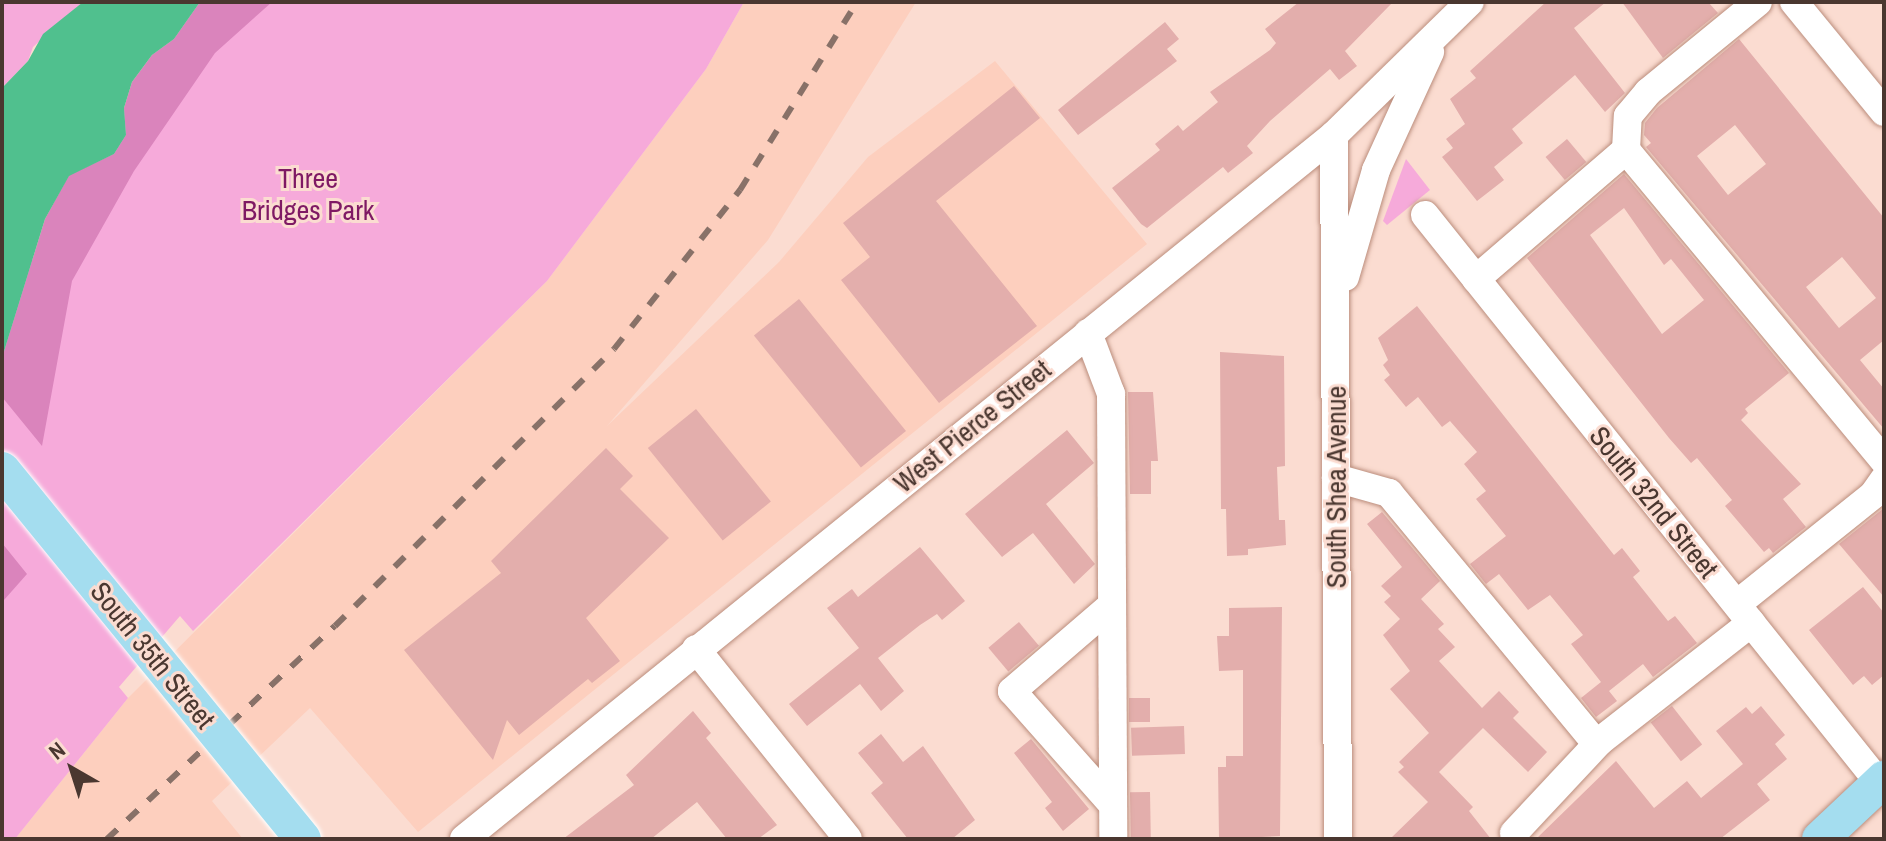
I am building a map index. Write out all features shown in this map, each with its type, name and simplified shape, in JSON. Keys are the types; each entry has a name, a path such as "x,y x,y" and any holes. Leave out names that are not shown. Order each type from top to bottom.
{"main road":[{"name":"South 35th Street","path":"2,470 303,839"},
{"path":"1820,839 1883,784"}],"street":[{"name":"West Pierce Street","path":"464,839 1334,135 1470,2"},
{"path":"1758,2 1636,105 1628,116 1626,150 1884,461"},
{"path":"1794,2 1884,112"},
{"path":"1335,317 1376,170 1444,27"},
{"name":"South Shea Avenue","path":"1334,135 1338,839"},
{"path":"1476,279 1626,150"},
{"name":"South 32nd Street","path":"1425,215 1883,784"},
{"path":"1088,333 1111,394 1113,839"},
{"path":"1336,478 1389,493 1593,740 1600,741"},
{"path":"1514,833 1600,741 1873,495 1884,479"},
{"path":"1112,605 1012,691 1113,805"},
{"path":"696,649 848,839"},
{"path":"261,800 294,839"}],"shaded area":[{"path":"83,2 200,2 174,39 152,55 132,82 124,108 126,135 114,154 69,176 45,219 2,358 2,88 28,61 43,34"},
{"path":"200,2 272,2 215,53 134,171 72,281 42,446 2,397 2,358 45,219 69,175 114,154 126,135 124,108 132,82 152,55 174,39"},
{"path":"744,2 916,2 768,240 607,426 779,262 868,157 995,61 1147,244 418,832 310,708 212,801 243,839 15,839 128,698 547,281 706,69"},
{"path":"2,543 27,574 4,600 2,643"}],"green space":[{"path":"2,2 83,2 33,47 28,61 2,88"},
{"name":"Three Bridges Park","path":"200,2 744,2 706,69 547,281 193,631 180,616 119,687 128,698 15,839 2,839 2,358 29,265 93,168 152,55 174,39"},
{"path":"1406,159 1430,190 1387,225 1383,221"}],"building":[{"path":"1299,2 1393,2 1345,51 1357,66 1339,80 1330,69 1270,121 1247,146 1253,153 1228,173 1223,167 1147,228 1141,224 1112,188 1160,150 1155,144 1178,125 1183,131 1218,102 1210,92 1270,50 1276,43 1265,29"},
{"path":"1546,2 1606,2 1574,28 1625,93 1605,112 1575,75 1512,129 1523,143 1494,167 1504,180 1477,201 1442,157 1453,148 1446,139 1465,124 1450,99 1476,78 1470,71"},
{"path":"1622,2 1708,2 1718,13 1663,58"},
{"path":"1165,22 1179,39 1167,49 1177,61 1078,135 1058,110"},
{"path":"1739,39 1884,218 1884,340 1860,360 1884,389 1884,429 1646,147 1651,143 1644,135 1645,123 1657,108","holes":["1735,125 1766,164 1728,195 1697,156","1842,257 1876,298 1839,328 1806,287"]},
{"path":"1014,86 1040,118 936,201 1037,326 939,403 841,280 870,257 843,223"},
{"path":"1567,139 1586,162 1565,180 1546,157"},
{"path":"1624,174 1789,373 1745,409 1748,413 1741,420 1801,484 1783,499 1806,527 1773,553 1769,548 1764,552 1725,506 1732,500 1697,458 1691,463 1669,438 1527,258","holes":["1624,208 1664,265 1671,259 1704,300 1662,334 1590,235"]},
{"path":"799,299 906,431 861,468 754,336"},
{"path":"1417,306 1614,555 1622,548 1640,571 1633,577 1668,621 1675,616 1697,643 1653,677 1643,664 1609,691 1617,701 1596,717 1581,698 1601,682 1571,644 1583,635 1550,595 1528,610 1499,574 1486,584 1470,564 1506,536 1476,499 1486,491 1464,464 1477,452 1450,421 1442,427 1418,397 1406,407 1384,380 1390,375 1383,365 1388,360 1378,338"},
{"path":"1220,352 1284,356 1285,466 1277,467 1279,520 1285,520 1286,545 1248,549 1248,555 1227,556 1226,509 1221,509"},
{"path":"1128,392 1153,392 1158,461 1151,461 1151,494 1130,494"},
{"path":"696,409 771,501 723,540 648,448"},
{"path":"1067,430 1094,463 1046,504 1095,564 1074,584 1033,533 1002,557 965,514"},
{"path":"606,448 633,476 620,489 669,538 586,618 620,661 592,683 588,679 519,735 507,720 493,760 404,650 501,573 491,561"},
{"path":"1884,508 1884,597 1839,544"},
{"path":"1382,512 1440,581 1421,599 1444,624 1438,629 1455,647 1439,661 1482,708 1499,691 1519,712 1513,718 1547,752 1528,772 1483,728 1439,772 1473,807 1469,811 1491,839 1390,839 1428,802 1398,772 1404,767 1399,762 1429,733 1390,689 1410,671 1383,635 1400,619 1384,602 1391,596 1381,586 1402,567 1367,524"},
{"path":"920,547 965,601 942,620 937,614 920,625 878,658 904,691 881,711 860,684 807,726 789,704 859,648 827,608 852,589 858,597"},
{"path":"1863,587 1884,613 1884,675 1872,685 1864,676 1853,685 1809,630"},
{"path":"1282,607 1280,836 1219,839 1218,767 1226,767 1226,756 1243,756 1243,670 1219,671 1217,636 1229,636 1229,608"},
{"path":"1019,622 1039,646 1008,671 988,648"},
{"path":"1129,698 1150,698 1150,722 1129,722"},
{"path":"1672,706 1702,745 1681,761 1651,723"},
{"path":"1761,706 1785,735 1775,744 1787,759 1757,784 1770,800 1720,839 1536,839 1616,761 1654,808 1687,781 1701,798 1743,764 1716,731 1746,707 1752,714"},
{"path":"693,711 711,733 706,738 777,825 758,839 727,839 697,802 651,839 563,839 634,785 626,775"},
{"path":"1184,726 1185,754 1132,756 1131,728"},
{"path":"881,734 903,762 923,746 975,820 952,839 908,839 871,793 883,783 858,753"},
{"path":"1031,739 1089,809 1063,831 1045,808 1052,802 1014,753"},
{"path":"1130,792 1150,792 1151,839 1131,839"}],"railway":[{"path":"107,839 335,626 614,349 740,190 857,2"}]}
